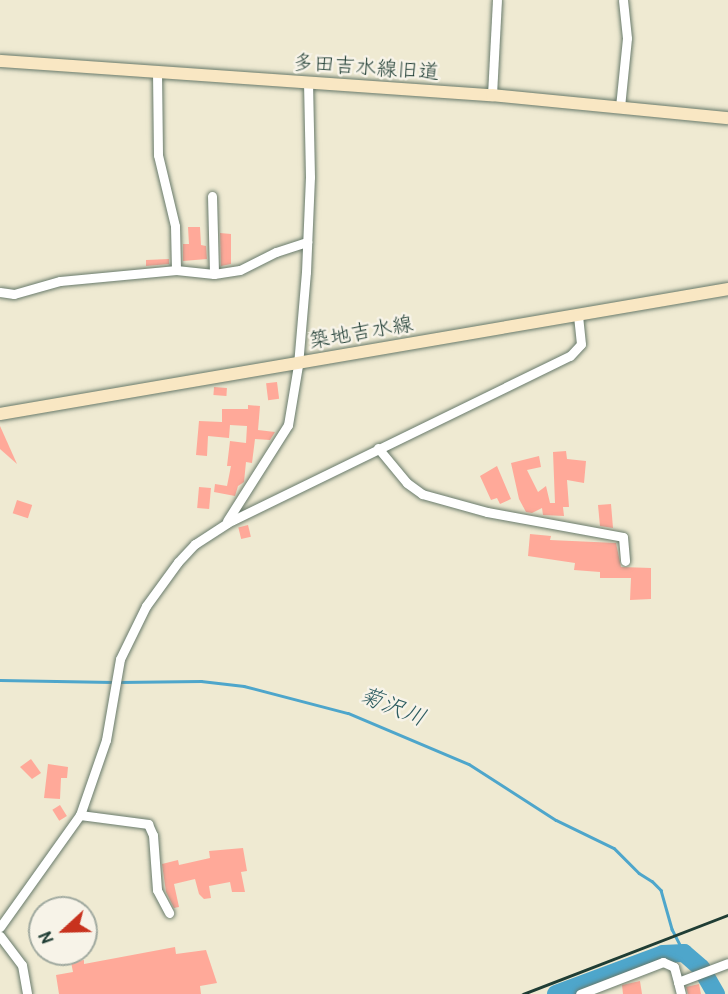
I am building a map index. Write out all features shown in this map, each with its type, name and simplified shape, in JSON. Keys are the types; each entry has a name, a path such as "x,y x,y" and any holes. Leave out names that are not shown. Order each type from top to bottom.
{"main road":[{"name":"多田吉水線旧道","path":"0,61 492,95 728,118"},
{"name":"築地吉水線","path":"0,414 728,289"}],"street":[{"path":"492,95 497,0"},
{"path":"620,107 627,38 622,0"},
{"path":"157,72 158,155 174,226 176,270"},
{"path":"226,523 288,425 298,362 307,242 310,177 308,82"},
{"path":"212,196 214,274"},
{"path":"0,292 14,294 60,281 176,270 214,274 240,270 276,252 307,242"},
{"path":"0,927 80,815 106,740 120,659 133,630 178,562 195,544 226,523 578,351 582,337 578,315"},
{"path":"378,448 407,483 422,494 487,512 623,537 625,561"},
{"path":"80,815 148,824 153,835 157,890 169,913"},
{"path":"0,936 22,965 27,994"},
{"path":"580,994 663,962 674,967 681,994"},
{"path":"678,982 728,963"}],"building":[{"path":"188,227 200,227 201,245 206,246 207,259 183,261 183,244 189,244"},
{"path":"220,233 231,234 231,264 221,266"},
{"path":"169,259 169,264 146,266 146,260"},
{"path":"277,382 279,399 268,400 266,383"},
{"path":"214,387 227,388 226,396 213,395"},
{"path":"248,405 260,406 258,430 275,432 270,440 255,439 252,463 246,462 244,482 238,486 235,496 214,492 215,484 227,486 231,466 227,466 230,441 246,443 247,426 230,425 229,438 208,436 207,456 196,455 199,421 222,422 222,409 248,409"},
{"path":"0,426 17,464 0,449"},
{"path":"566,451 567,459 586,461 584,483 567,480 569,507 563,507 564,516 543,515 542,508 532,513 526,512 519,499 511,463 539,456 541,467 527,470 538,492 546,486 550,503 555,503 553,452"},
{"path":"497,466 511,499 500,504 497,498 491,500 480,476"},
{"path":"199,487 211,488 209,509 197,508"},
{"path":"17,500 32,505 28,518 13,513"},
{"path":"611,504 613,528 600,526 598,505"},
{"path":"248,525 251,537 241,539 238,527"},
{"path":"530,534 551,536 550,540 616,543 621,567 651,568 651,599 630,600 631,578 600,578 600,572 574,570 575,563 528,556"},
{"path":"31,759 41,773 32,779 20,767"},
{"path":"48,764 68,767 67,778 61,778 60,799 44,798"},
{"path":"60,805 67,816 59,821 52,810"},
{"path":"243,848 247,871 241,872 245,892 232,892 230,882 209,886 211,898 204,899 199,894 195,879 174,884 179,907 174,908 166,892 162,864 178,860 179,865 210,858 209,851"},
{"path":"175,947 176,954 206,950 217,983 200,986 201,994 59,994 56,975 73,972 72,966 98,966 98,961"},
{"path":"640,981 642,994 623,994 622,985"},
{"path":"699,984 701,994 688,994 686,987"}],"waterway":[{"name":"菊沢川","path":"0,680 112,682"},
{"name":"菊沢川","path":"119,682 201,681 244,686 348,713 469,764 556,820 614,848 639,873 652,881 661,890 672,929 684,953"},
{"name":"菊沢川","path":"556,994 663,954 684,953 701,968 716,994"}],"railway":[{"path":"523,994 728,915"}]}
